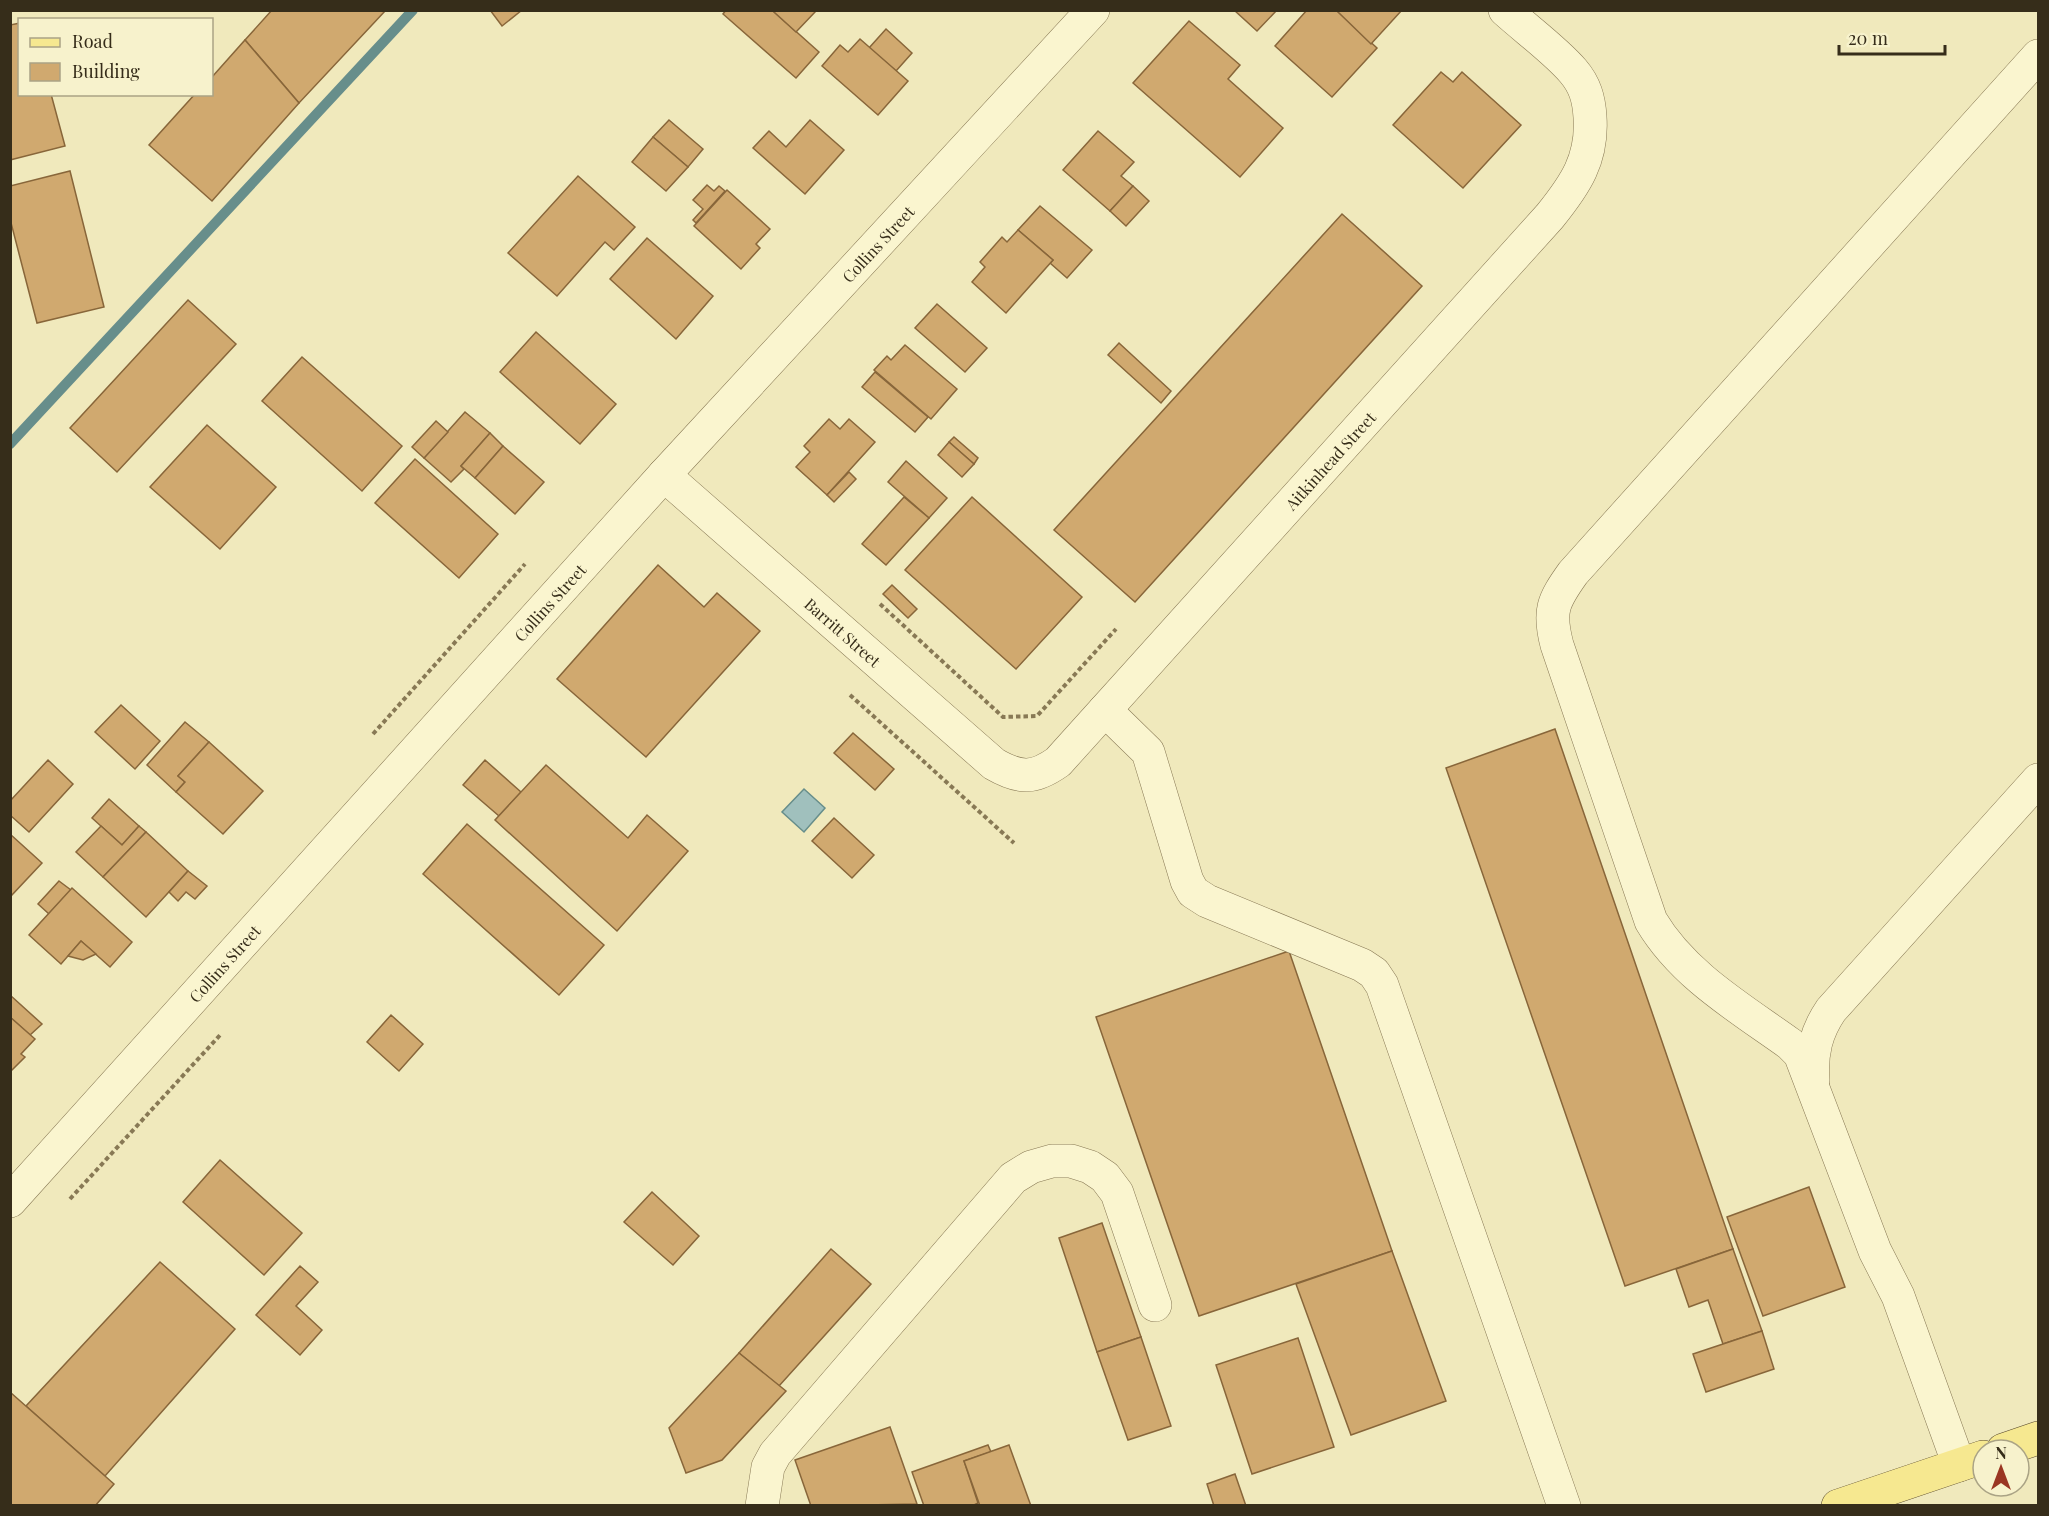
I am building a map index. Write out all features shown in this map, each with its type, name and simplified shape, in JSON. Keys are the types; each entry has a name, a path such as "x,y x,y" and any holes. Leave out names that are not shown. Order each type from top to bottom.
{"main road":[{"path":"1838,1506 1971,1461"}],"street":[{"name":"Collins Street","path":"10,1201 664,475 1093,10"},
{"name":"Aitkinhead Street","path":"1029,776 1046,770 1058,762 1550,216 1573,187 1584,164 1591,131 1589,101 1584,87 1573,71 1505,10"},
{"path":"1971,1461 1898,1296 1875,1251 1800,1054 1687,966 1664,942 1651,921 1551,624 1554,607 1561,590 1573,573 2038,56"},
{"name":"Barritt Street","path":"664,475 994,764 1009,773 1029,776"},
{"path":"1105,710 1148,752 1187,881 1194,892 1207,901 1362,965 1374,973 1382,985 1564,1506"},
{"path":"1814,1088 1813,1053 1816,1037 1827,1016 2038,780"},
{"path":"762,1506 768,1467 775,1454 1013,1178 1031,1167 1052,1161 1071,1161 1090,1167 1105,1178 1117,1193 1155,1305"}],"path":[{"path":"373,734 525,564"},
{"path":"880,604 1003,717 1036,716 1116,629"},
{"path":"850,695 1014,843"},
{"path":"70,1199 221,1034"}],"water":[{"path":"804,789 825,808 804,832 782,812"}],"building":[{"path":"272,10 386,10 299,103 245,40"},
{"path":"490,10 522,10 502,26"},
{"path":"726,10 772,10 819,52 796,78 723,14"},
{"path":"775,10 813,10 815,12 796,32 774,12"},
{"path":"1234,10 1277,10 1257,31"},
{"path":"1307,10 1336,10 1377,48 1332,97 1275,46"},
{"path":"1336,10 1402,10 1371,44"},
{"path":"1189,21 1240,65 1228,79 1283,128 1240,177 1133,83"},
{"path":"18,23 18,96 52,96 65,146 10,160 10,25"},
{"path":"886,29 912,53 896,71 869,48"},
{"path":"860,39 908,81 878,115 822,66 840,45 848,52"},
{"path":"245,40 299,103 212,201 149,145 193,96 213,96 213,76"},
{"path":"1441,72 1453,82 1462,72 1521,125 1463,188 1393,125"},
{"path":"669,120 703,149 688,167 653,137"},
{"path":"810,120 844,150 805,194 753,148 769,131 786,147"},
{"path":"1098,131 1134,162 1121,176 1133,186 1110,211 1063,170"},
{"path":"653,137 688,167 666,191 632,162"},
{"path":"70,171 104,307 37,323 10,219 10,186"},
{"path":"578,176 635,227 614,250 605,242 557,296 508,253"},
{"path":"707,185 714,191 719,186 725,191 696,223 693,220 703,209 693,200"},
{"path":"1133,186 1149,201 1126,226 1110,211"},
{"path":"727,190 770,229 756,244 760,248 741,269 694,226"},
{"path":"1040,206 1092,250 1067,278 1050,263 1053,260 1018,230"},
{"path":"1342,214 1422,286 1135,602 1054,530"},
{"path":"1018,230 1053,260 1006,313 972,282 985,267 980,262 1002,237 1007,242"},
{"path":"647,238 713,296 676,339 610,279"},
{"path":"188,300 236,344 117,472 70,428"},
{"path":"937,304 987,348 965,372 915,328"},
{"path":"536,332 616,404 580,444 500,372"},
{"path":"1119,343 1171,391 1161,403 1108,355"},
{"path":"905,345 957,389 931,419 874,370 887,356 891,360"},
{"path":"302,357 402,446 362,491 262,401"},
{"path":"875,372 928,417 915,432 862,387"},
{"path":"465,412 490,433 461,466 464,469 451,482 424,458"},
{"path":"829,419 840,429 849,419 875,442 827,495 796,467 810,452 804,446"},
{"path":"436,421 448,432 424,458 412,447"},
{"path":"207,425 276,487 220,549 150,487"},
{"path":"490,433 503,446 475,478 461,466"},
{"path":"954,437 978,458 974,464 949,442"},
{"path":"949,442 974,464 962,477 938,455"},
{"path":"503,446 544,482 515,514 475,478"},
{"path":"415,459 498,534 459,578 375,503"},
{"path":"906,461 947,498 929,518 888,482"},
{"path":"849,472 856,479 834,502 827,495"},
{"path":"904,497 929,518 886,565 862,544"},
{"path":"972,497 1082,597 1016,669 905,570"},
{"path":"658,565 704,607 717,593 760,631 646,757 557,679"},
{"path":"892,585 917,609 908,618 883,594"},
{"path":"121,705 160,741 135,769 95,732"},
{"path":"185,722 209,742 178,776 185,782 176,792 147,765"},
{"path":"1555,729 1733,1249 1625,1286 1446,768"},
{"path":"853,733 894,769 875,790 834,753"},
{"path":"209,742 263,791 223,834 176,792 185,782 178,776"},
{"path":"48,760 73,784 29,832 10,815 10,801"},
{"path":"485,760 521,792 499,816 463,785"},
{"path":"546,765 628,838 647,815 688,851 617,931 495,820"},
{"path":"109,799 139,826 122,845 92,818"},
{"path":"834,818 874,855 852,878 812,841"},
{"path":"467,824 604,945 559,995 423,874"},
{"path":"101,826 122,845 139,826 146,832 103,877 76,852"},
{"path":"146,832 188,871 146,917 103,877"},
{"path":"10,834 42,863 10,897"},
{"path":"188,871 207,886 195,899 186,892 178,901 169,892"},
{"path":"59,881 71,890 49,914 38,904"},
{"path":"72,888 132,942 110,967 81,941 61,964 29,935"},
{"path":"81,941 96,954 83,960 68,956"},
{"path":"1289,951 1392,1251 1199,1316 1096,1017"},
{"path":"10,995 42,1024 30,1035 10,1017"},
{"path":"391,1015 423,1044 399,1071 367,1042"},
{"path":"10,1017 35,1039 21,1054 25,1057 10,1072"},
{"path":"220,1160 302,1233 264,1275 183,1202"},
{"path":"1809,1187 1845,1287 1763,1316 1727,1217"},
{"path":"652,1192 699,1236 673,1265 624,1222"},
{"path":"1102,1223 1141,1337 1097,1352 1059,1238"},
{"path":"831,1249 871,1284 779,1386 739,1353"},
{"path":"1733,1249 1762,1331 1723,1344 1708,1300 1689,1307 1676,1269"},
{"path":"1392,1251 1446,1401 1351,1435 1296,1284"},
{"path":"160,1262 235,1329 105,1476 26,1406"},
{"path":"300,1266 318,1282 296,1306 322,1330 300,1355 256,1315"},
{"path":"1762,1331 1774,1369 1706,1392 1693,1354"},
{"path":"1141,1337 1171,1426 1128,1440 1097,1352"},
{"path":"1298,1338 1334,1447 1252,1474 1216,1365"},
{"path":"739,1353 786,1391 722,1460 686,1473 669,1428"},
{"path":"10,1392 114,1484 95,1506 10,1506"},
{"path":"890,1427 917,1504 811,1506 795,1460"},
{"path":"988,1445 991,1452 964,1461 978,1503 972,1506 924,1506 912,1472"},
{"path":"1009,1445 1031,1506 980,1506 964,1461"},
{"path":"1235,1474 1246,1506 1214,1506 1207,1484"}],"waterway":[{"path":"10,444 413,10"}]}
